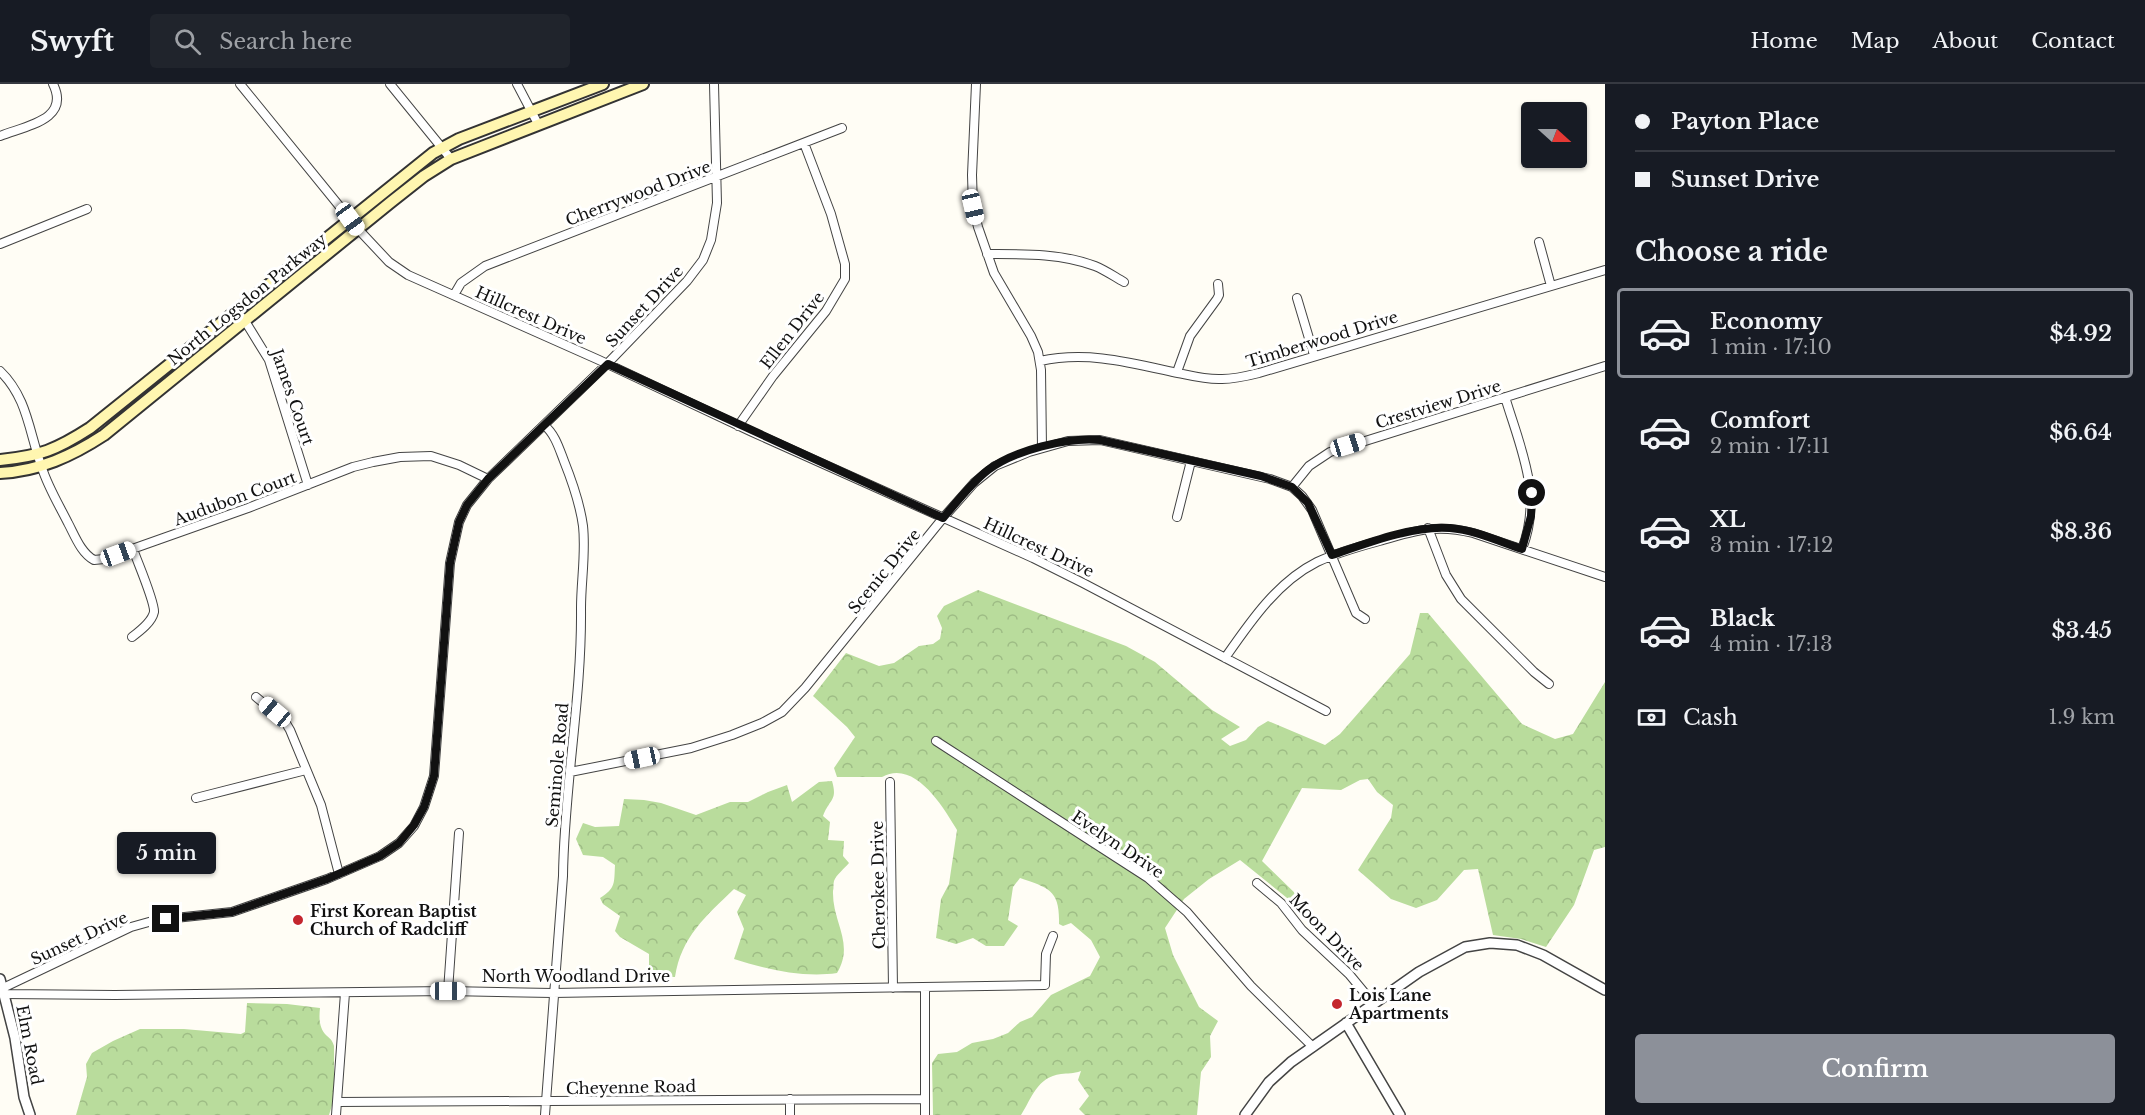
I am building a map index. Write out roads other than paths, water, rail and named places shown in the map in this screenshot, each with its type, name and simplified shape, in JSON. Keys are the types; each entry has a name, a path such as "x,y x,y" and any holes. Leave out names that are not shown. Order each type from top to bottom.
{"main road":[{"name":"North Logsdon Parkway","path":"0,460 38,454 64,445 90,428 420,162 442,148 603,84"},
{"name":"North Logsdon Parkway","path":"0,473 41,466 79,452 104,435 357,229 424,176 451,159 643,84"}],"street":[{"path":"0,136 43,119 54,112 58,100 52,84"},
{"name":"Hillcrest Drive","path":"240,84 357,229 398,270 1083,583 1326,711"},
{"path":"390,84 451,159"},
{"path":"517,84 538,124"},
{"name":"Sunset Drive","path":"2,989 131,927 156,920 232,912 339,874 380,856 399,843 414,825 426,801 434,776 449,574 455,537 467,505 488,479 608,364 687,281 703,260 715,227 718,177 714,84"},
{"path":"976,84 972,196 978,227 997,282 1031,336 1040,361 1042,448"},
{"name":"Cherrywood Drive","path":"454,296 461,283 485,266 842,128"},
{"name":"Ellen Drive","path":"738,426 773,376 826,311 845,279 844,264 831,214 804,143"},
{"path":"0,244 87,209"},
{"path":"1539,242 1551,286"},
{"path":"987,254 1053,256 1070,259 1098,268 1124,282"},
{"name":"Timberwood Drive","path":"1040,361 1065,357 1095,357 1209,379 1234,378 1605,270"},
{"path":"1177,372 1190,336 1219,295 1218,284"},
{"path":"1297,298 1314,355"},
{"name":"James Court","path":"236,311 245,321 269,360 308,485"},
{"name":"Crestview Drive","path":"1292,487 1309,466 1330,452 1605,366"},
{"name":"Audubon Court","path":"0,371 17,391 41,466 73,534 88,557 99,560 352,467 416,456 431,456 488,479"},
{"path":"1505,398 1531,485 1531,516 1522,549"},
{"name":"Seminole Road","path":"544,425 552,433 567,468 583,525 581,641 545,1115"},
{"name":"Scenic Drive","path":"570,772 701,745 762,723 782,712 805,688 943,518 987,471 1003,462 1068,441 1089,439 1261,476 1292,487"},
{"path":"1177,517 1191,461"},
{"path":"1292,487 1308,503 1356,613 1365,619"},
{"path":"1428,528 1446,575 1461,599 1549,684"},
{"path":"1225,658 1265,604 1287,582 1306,568 1332,555 1428,528 1462,530 1605,578"},
{"path":"132,637 151,618 154,610 133,549"},
{"path":"256,698 275,712 287,725 321,805 339,874"},
{"name":"Evelyn Drive","path":"936,741 1148,878 1187,912 1251,986 1313,1047"},
{"path":"196,798 306,770"},
{"name":"Cherokee Drive","path":"890,782 893,988"},
{"path":"448,991 459,833"},
{"name":"Moon Drive","path":"1257,883 1281,903 1302,930 1349,974 1373,1003"},
{"name":"North Woodland Drive","path":"2,989 115,995 448,991 553,993 1045,986 1046,954 1053,936"},
{"path":"1245,1115 1269,1082 1291,1062 1373,1003 1453,952 1490,943 1517,945 1605,990"},
{"path":"925,988 925,1115"},
{"name":"Elm Road","path":"2,989 15,1038 24,1097 30,1115"},
{"path":"336,1115 345,993"},
{"path":"1346,1023 1400,1115"},
{"path":"790,1099 790,1115"},
{"name":"Cheyenne Road","path":"337,1102 925,1099"}],"place":[{"name":"First Korean Baptist Church of Radcliff","path":"298,920"},
{"name":"Lois Lane Apartments","path":"1337,1004"}]}
